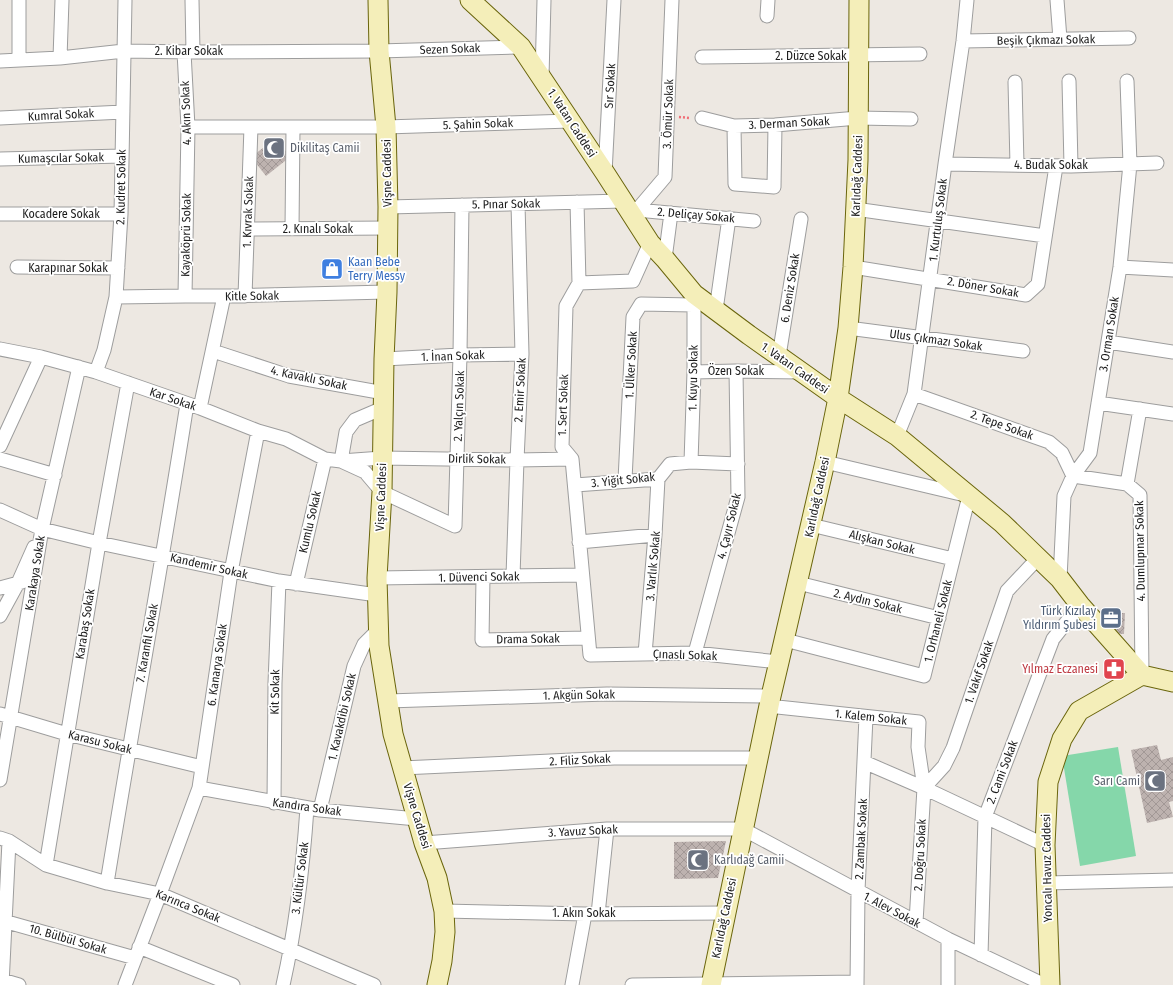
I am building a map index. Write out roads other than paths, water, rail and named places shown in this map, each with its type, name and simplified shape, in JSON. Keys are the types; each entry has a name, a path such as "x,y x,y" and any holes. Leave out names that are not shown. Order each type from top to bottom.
{"main road":[{"name":"Vişne Caddesi","path":"378,0 380,51 386,127 388,207 382,492 377,586 378,630 379,646 393,734 424,843 437,878 444,911 445,932 442,961 437,985"},
{"name":"1. Vatan Caddesi","path":"470,0 521,47 630,208 650,243 665,259 694,299 716,310 838,398 897,436 1002,523 1060,579 1080,605 1142,675"},
{"name":"Karlıdağ Caddesi","path":"711,985 769,701 780,662 798,583 838,398 848,328 856,209 858,160 858,0"},
{"path":"1142,675 1173,682"},
{"name":"Yoncalı Havuz Caddesi","path":"1050,985 1045,845 1048,782 1062,739 1079,711 1142,675"}],"street":[{"path":"19,0 19,60"},
{"path":"60,58 62,0"},
{"name":"2. Kudret Sokak","path":"96,372 104,350 116,297 121,214 125,0"},
{"name":"4. Akın Sokak","path":"187,174 188,52 192,0"},
{"path":"542,78 544,0"},
{"name":"Sır Sokak","path":"605,173 614,0"},
{"name":"3. Ömür Sokak","path":"630,208 665,177 672,0"},
{"path":"767,16 768,0"},
{"name":"1. Kurtuluş Sokak","path":"897,436 914,394 931,279 945,164 963,41 967,0"},
{"path":"1057,0 1060,40"},
{"name":"Beşik Çıkmazı Sokak","path":"963,41 1129,38"},
{"name":"Sezen Sokak","path":"380,51 521,47"},
{"name":"2. Kibar Sokak","path":"0,61 60,58 124,51 380,51"},
{"name":"2. Düzce Sokak","path":"702,56 858,56 920,54"},
{"path":"1015,82 1017,165"},
{"path":"1069,82 1071,166"},
{"name":"3. Orman Sokak","path":"1060,579 1064,496 1073,476 1090,453 1120,267 1130,164 1127,82"},
{"name":"Kumral Sokak","path":"0,118 123,112"},
{"name":"3. Derman Sokak","path":"702,118 734,126 775,125 858,118 911,119"},
{"name":"5. Şahin Sokak","path":"386,127 570,121"},
{"path":"734,126 734,184 774,187 775,125"},
{"path":"188,127 386,127"},
{"name":"1. Kıvrak Sokak","path":"245,296 251,127"},
{"path":"292,229 293,128"},
{"name":"Kumaşcılar Sokak","path":"0,158 122,156"},
{"name":"4. Budak Sokak","path":"945,164 1071,166 1157,163"},
{"name":"2. Döner Sokak","path":"853,267 1026,295 1038,284 1056,166"},
{"name":"Kayaköprü Sokak","path":"185,296 187,174"},
{"path":"577,202 579,283 633,281 650,243"},
{"name":"5. Pınar Sokak","path":"388,207 577,202 630,208"},
{"name":"2. Emir Sokak","path":"513,576 522,354 518,204"},
{"name":"2. Yalçın Sokak","path":"382,492 455,526 460,355 462,205"},
{"name":"2. Deliçay Sokak","path":"630,208 754,221"},
{"path":"856,209 1045,236"},
{"path":"665,259 671,213"},
{"name":"Kocadere Sokak","path":"0,214 121,214"},
{"path":"716,310 729,218"},
{"name":"6. Deniz Sokak","path":"779,356 801,220"},
{"name":"2. Kınalı Sokak","path":"248,229 388,228"},
{"name":"Karapınar Sokak","path":"17,267 118,268"},
{"path":"1120,267 1173,270"},
{"name":"1. Sert Sokak","path":"579,283 566,306 562,447 572,459 590,655"},
{"name":"Kitle Sokak","path":"116,297 245,296 387,292"},
{"path":"200,408 224,296"},
{"name":"1. Kuyu Sokak","path":"691,462 694,372 694,299"},
{"name":"1. Ülker Sokak","path":"625,480 633,317 641,304 694,299"},
{"name":"Ulus Çıkmazı Sokak","path":"848,328 1023,351"},
{"path":"1108,342 1173,352"},
{"name":"Kar Sokak","path":"0,349 41,357 96,372 200,408 258,431 286,439 325,459 342,461 382,458"},
{"name":"4. Kavaklı Sokak","path":"213,351 289,376 384,400"},
{"name":"1. İnan Sokak","path":"384,359 460,355 522,354"},
{"path":"0,446 41,357"},
{"name":"Karakaya Sokak","path":"0,780 5,715 34,580 42,529 79,367"},
{"name":"4. Çayır Sokak","path":"695,653 738,497 736,371"},
{"name":"Özen Sokak","path":"694,372 802,372"},
{"name":"Karabaş Sokak","path":"46,865 99,543 128,383"},
{"name":"2. Tepe Sokak","path":"914,394 1049,442 1062,453 1073,476"},
{"path":"342,461 346,432 355,420 384,400"},
{"name":"7. Karanfil Sokak","path":"107,883 163,556 187,404"},
{"path":"1098,404 1173,414"},
{"name":"4. Dumlupınar Sokak","path":"1140,409 1127,484 1140,495 1142,675"},
{"name":"6. Kanarya Sokak","path":"125,985 199,788 231,572 258,431"},
{"name":"Dirlik Sokak","path":"382,458 517,460 572,459"},
{"path":"0,459 55,475"},
{"name":"Kumlu Sokak","path":"296,584 325,459"},
{"name":"Kar Sokak","path":"342,461 365,472 382,492"},
{"name":"3. Yiğit Sokak","path":"575,485 658,478 670,464 691,462 738,464"},
{"path":"825,462 969,496"},
{"path":"1073,476 1127,484"},
{"name":"3. Varlık Sokak","path":"645,654 656,535 658,478"},
{"name":"1. Orhaneli Sokak","path":"784,640 924,676 969,496"},
{"name":"Kandemir Sokak","path":"0,510 42,529 231,572 296,584 377,586"},
{"path":"0,521 14,517"},
{"name":"Alışkan Sokak","path":"811,525 953,559"},
{"path":"0,616 18,583 42,529"},
{"path":"579,542 656,535"},
{"name":"1. Vakıf Sokak","path":"924,788 944,766 953,748 1008,591 1038,558"},
{"name":"1. Düvenci Sokak","path":"377,586 483,577 582,576"},
{"name":"Drama Sokak","path":"483,577 482,640 588,638"},
{"path":"0,588 34,580"},
{"name":"Kit Sokak","path":"274,802 275,683 279,581"},
{"name":"2. Aydın Sokak","path":"798,583 939,618"},
{"name":"2. Cami Sokak","path":"981,955 985,817 1053,639 1080,605"},
{"name":"1. Kavakdibi Sokak","path":"320,810 354,666 364,644 378,630"},
{"name":"Çınaslı Sokak","path":"590,655 695,653 780,662"},
{"name":"1. Akgün Sokak","path":"388,701 607,694 769,701"},
{"name":"1. Kalem Sokak","path":"769,701 866,717 919,722 918,747 924,788"},
{"name":"Karasu Sokak","path":"5,715 67,734 202,767"},
{"name":"2. Zambak Sokak","path":"857,984 858,891 866,717"},
{"name":"2. Filiz Sokak","path":"402,768 614,758 757,758"},
{"path":"864,762 924,788 1045,845"},
{"name":"Kandıra Sokak","path":"199,788 320,810 417,819"},
{"name":"2. Doğru Sokak","path":"916,922 924,788"},
{"name":"3. Kültür Sokak","path":"283,985 291,949 304,850 306,808"},
{"path":"572,985 592,914 607,829"},
{"name":"3. Yavuz Sokak","path":"424,843 607,829 743,829"},
{"name":"1. Alev Sokak","path":"743,829 948,939 1045,985"},
{"path":"4,839 2,982 18,985"},
{"name":"Karınca Sokak","path":"4,839 46,865 107,883 160,894 374,985"},
{"path":"1046,883 1173,880"},
{"name":"1. Akın Sokak","path":"444,911 592,914 725,913"},
{"name":"10. Bülbül Sokak","path":"2,921 137,952 233,985"},
{"path":"948,939 948,985"},
{"path":"632,985 857,984"}],"place":[{"name":"Dikilitaş Camii","path":"274,148"},
{"name":"Kaan Bebe Terry Messy","path":"332,269"},
{"name":"Türk Kızılay Yıldırım Şubesi","path":"1111,618"},
{"name":"Yılmaz Eczanesi","path":"1114,669"},
{"name":"Sarı Cami","path":"1155,781"},
{"name":"Karlıdağ Camii","path":"698,860"}]}
